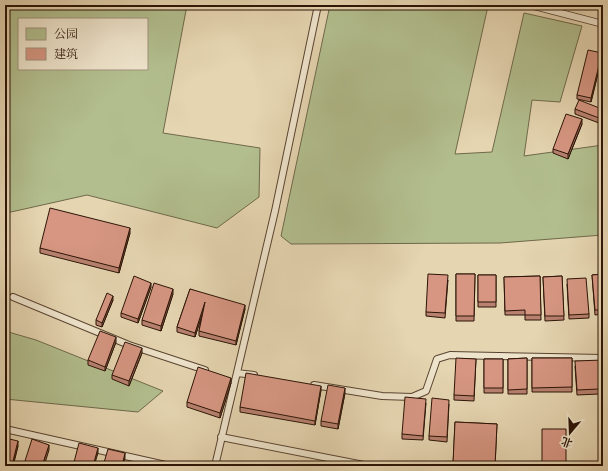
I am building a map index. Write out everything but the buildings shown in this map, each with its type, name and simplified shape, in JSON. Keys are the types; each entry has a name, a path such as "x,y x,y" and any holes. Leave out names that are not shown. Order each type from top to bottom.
{"lane":[{"path":"215,466 275,211 318,5"},
{"path":"530,5 603,24"},
{"path":"13,297 129,345 212,372"},
{"path":"305,384 382,396 412,397 426,391 438,359 450,355 603,358"},
{"path":"236,372 260,376"},
{"path":"227,377 235,380"},
{"path":"5,429 170,466"},
{"path":"221,437 369,466"}],"green space":[{"path":"5,5 187,5 163,133 260,148 259,197 217,228 87,195 11,212 5,209"},
{"path":"330,5 488,6 455,154 492,152 524,13 582,26 560,102 532,100 524,156 603,145 603,235 500,243 291,244 281,236"},
{"path":"5,331 36,340 163,391 138,412 5,399"}]}
